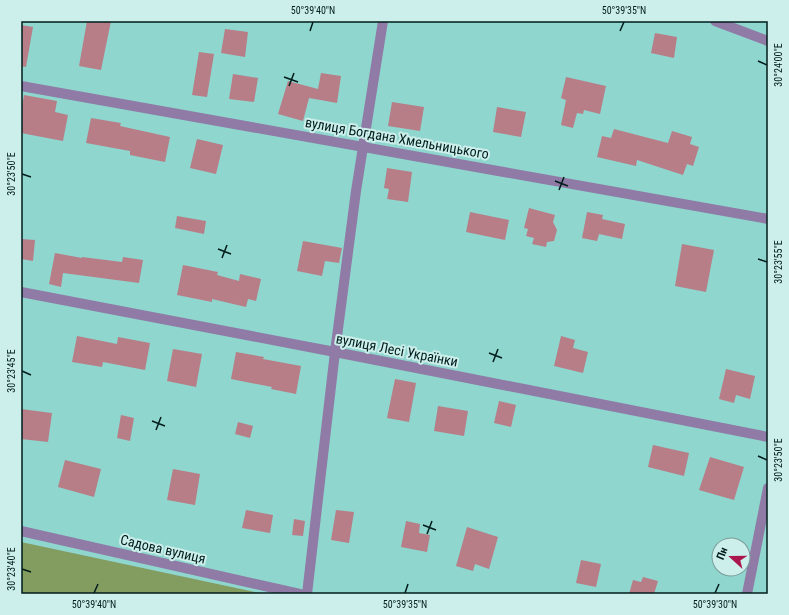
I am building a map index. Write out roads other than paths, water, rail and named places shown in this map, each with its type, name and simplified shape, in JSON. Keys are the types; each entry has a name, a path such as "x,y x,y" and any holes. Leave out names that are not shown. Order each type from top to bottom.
{"street":[{"path":"307,594 335,352 356,191 382,21"},
{"path":"715,21 768,41"},
{"name":"вулиця Богдана Хмельницького","path":"21,86 768,219"},
{"name":"вулиця Лесі Українки","path":"21,292 768,437"},
{"path":"747,594 768,488"},
{"name":"Садова вулиця","path":"21,531 300,594"}]}
